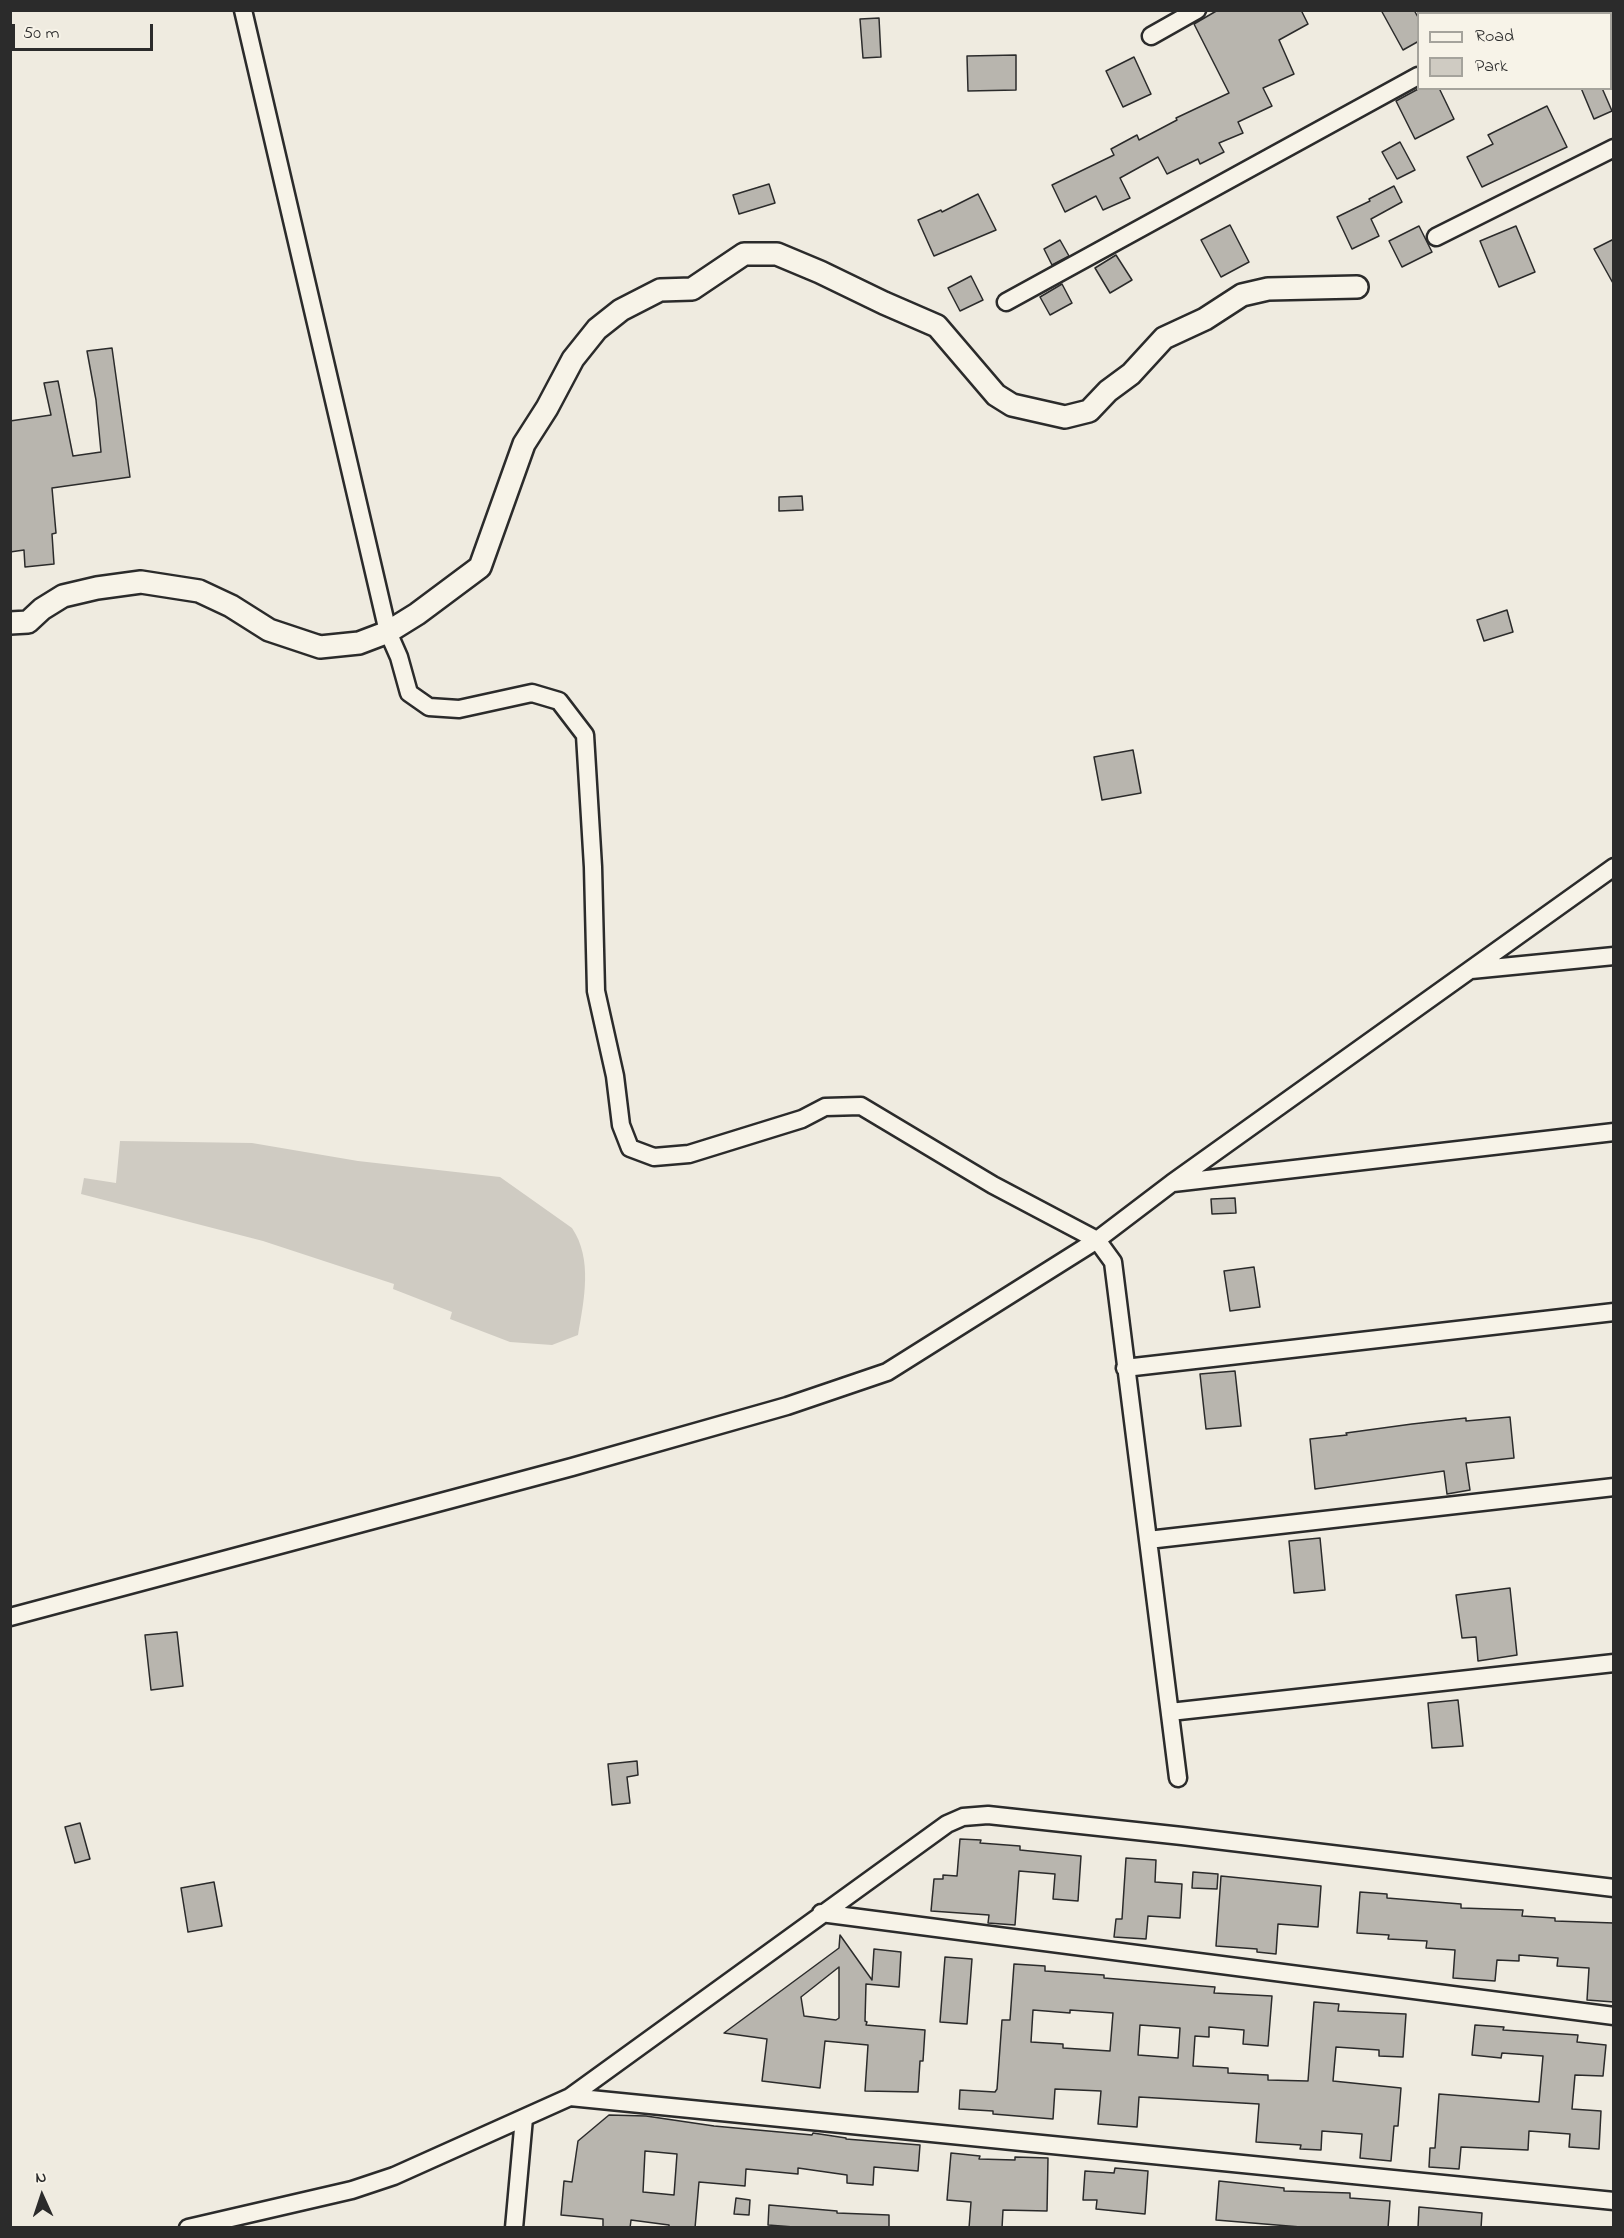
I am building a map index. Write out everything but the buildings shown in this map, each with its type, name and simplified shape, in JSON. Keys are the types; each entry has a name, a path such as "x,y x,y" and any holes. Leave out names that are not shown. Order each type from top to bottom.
{"street":[{"path":"243,10 388,632 399,657 409,693 429,708 459,709 532,693 559,701 585,735 593,867 596,991 615,1076 621,1125 630,1148 654,1157 689,1154 791,1122 825,1107 861,1106 993,1185 1097,1240 1113,1262 1178,1778"},
{"path":"1151,36 1197,10"},
{"path":"1006,302 1417,77"},
{"path":"1436,237 1614,148"},
{"path":"10,623 28,622 42,609 63,596 97,588 141,582 199,591 231,606 269,630 320,647 359,643 388,632 417,614 480,567 524,444 573,359 597,329 621,310 660,290 692,289 744,254 777,254 937,326 996,395 1012,405 1065,417 1089,411 1108,391 1131,374 1164,338 1205,319 1242,295 1268,289 1357,286"},
{"path":"10,1617 572,1467 787,1406 887,1372 1097,1240 1614,867"},
{"path":"1470,970 1614,956"},
{"path":"1172,1184 1614,1132"},
{"path":"1125,1368 1614,1312"},
{"path":"1148,1540 1614,1487"},
{"path":"1170,1712 1614,1663"},
{"path":"188,2228 352,2190 394,2176 570,2097 821,1913 947,1824 963,1817 988,1815 1194,1837 1614,1888"},
{"path":"821,1913 1614,2016"},
{"path":"570,2097 1614,2201"},
{"path":"514,2228 524,2118"}],"green space":[{"path":"120,1141 252,1143 358,1161 500,1177 572,1228 579,1240 585,1266 585,1280 578,1335 552,1345 510,1342 450,1319 452,1312 393,1289 394,1284 263,1241 81,1194 84,1178 116,1183"}]}
